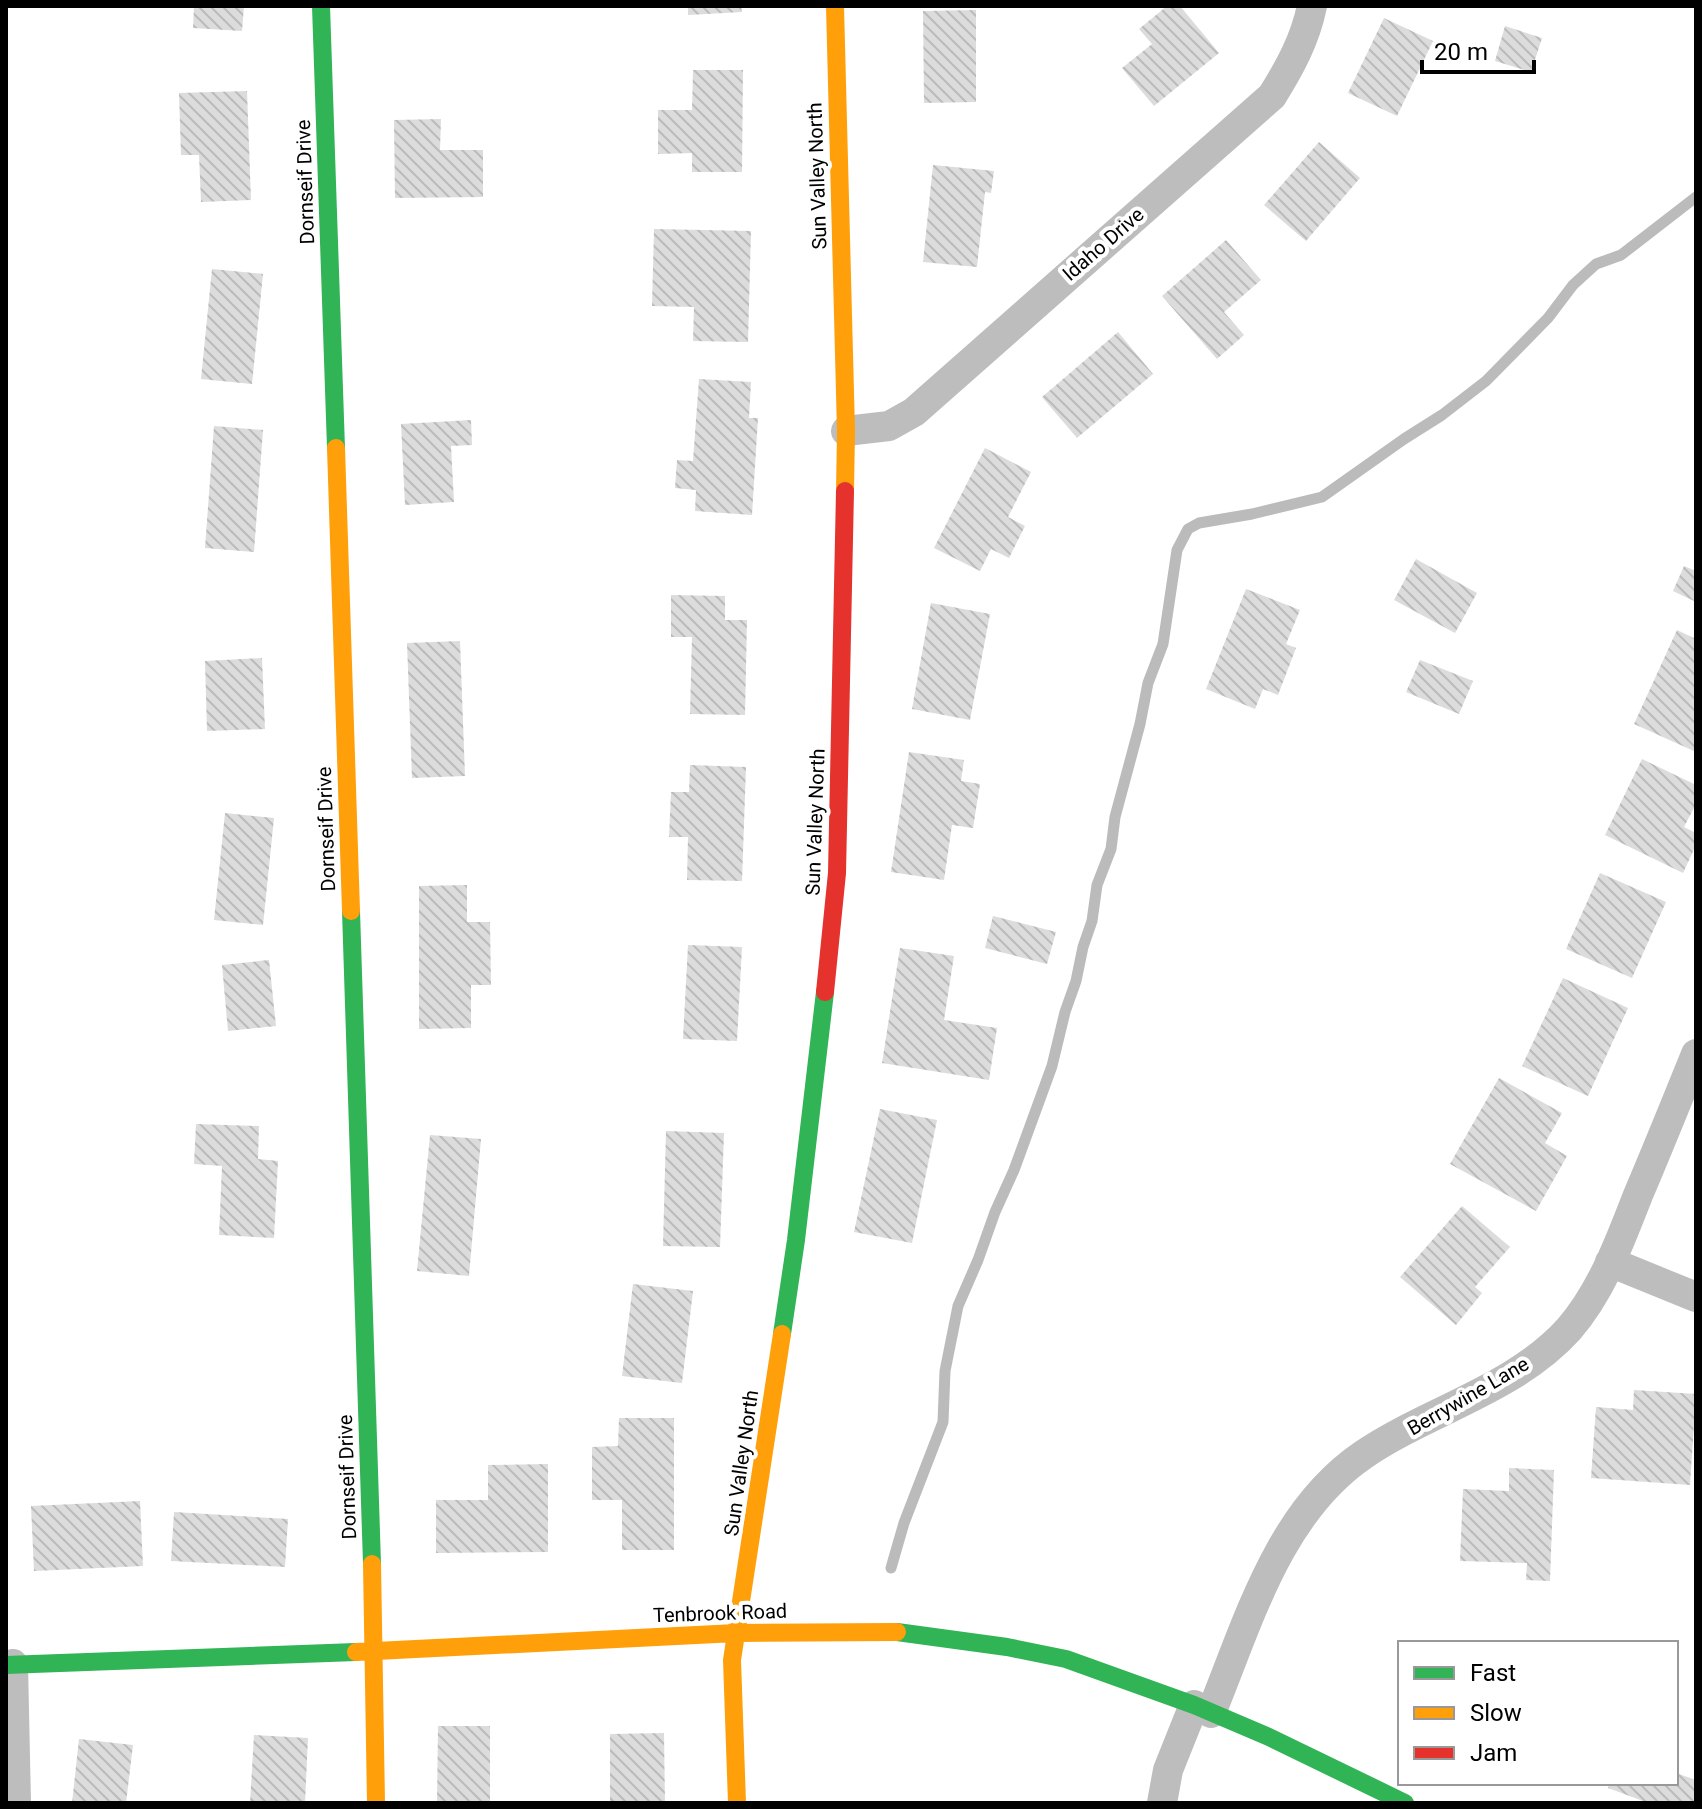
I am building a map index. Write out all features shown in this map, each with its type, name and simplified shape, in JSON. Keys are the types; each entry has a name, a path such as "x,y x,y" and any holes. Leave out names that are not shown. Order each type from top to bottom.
{"street":[{"name":"Dornseif Drive","path":"321,6 375,1651 376,1803"},
{"name":"Sun Valley North","path":"737,1803 732,1660 796,1240 837,873 846,431 835,6"},
{"name":"Idaho Drive","path":"846,431 889,426 914,412 1272,96 1292,65 1308,27 1312,6"},
{"name":"Berrywine Lane","path":"1162,1803 1168,1770 1203,1709 1285,1543 1322,1491 1362,1455 1508,1377 1546,1350 1585,1309 1610,1262 1696,1054"},
{"path":"1610,1262 1696,1297"},
{"name":"Tenbrook Road","path":"10,1664 375,1651 736,1633 871,1631 947,1637 1066,1659 1203,1709 1269,1737 1405,1803"},
{"path":"10,1664 16,1803"}],"building":[{"path":"194,6 244,6 242,31 193,28"},
{"path":"688,6 741,6 742,12 688,15"},
{"path":"1167,6 1180,6 1219,53 1154,106 1122,68 1152,44 1139,29"},
{"path":"976,10 976,102 924,103 923,11"},
{"path":"1384,18 1433,41 1397,116 1348,93"},
{"path":"1505,26 1542,38 1531,72 1495,61"},
{"path":"693,70 743,70 742,172 692,172 692,153 658,154 658,110 692,110"},
{"path":"247,91 251,200 201,202 199,155 181,155 179,93"},
{"path":"441,119 440,150 483,150 483,197 395,198 394,120"},
{"path":"1319,142 1360,178 1306,241 1264,205"},
{"path":"933,165 994,171 991,193 985,192 977,267 923,262"},
{"path":"654,229 751,231 748,342 693,341 694,307 652,306"},
{"path":"1226,240 1261,280 1224,312 1244,335 1217,359 1162,296"},
{"path":"212,269 263,274 252,384 201,379"},
{"path":"1118,332 1153,374 1077,438 1042,397"},
{"path":"699,379 751,382 749,418 758,418 752,515 695,511 696,490 675,488 677,460 693,461"},
{"path":"471,420 472,445 451,446 454,502 405,505 401,424"},
{"path":"214,426 263,430 254,552 205,548"},
{"path":"985,448 1031,472 1008,517 1025,526 1009,558 991,549 980,571 934,548"},
{"path":"1416,559 1477,593 1455,633 1394,600"},
{"path":"1684,566 1696,571 1696,602 1673,591"},
{"path":"1246,589 1300,610 1286,644 1296,648 1278,695 1263,689 1255,709 1206,689"},
{"path":"671,595 725,596 725,620 747,620 745,715 690,714 692,637 671,637"},
{"path":"931,603 990,614 970,720 912,709"},
{"path":"1677,630 1696,639 1696,752 1634,724"},
{"path":"460,641 465,776 412,778 407,643"},
{"path":"262,658 265,729 207,731 205,661"},
{"path":"1420,660 1473,681 1459,714 1406,692"},
{"path":"909,752 964,760 961,781 980,784 973,828 952,825 944,880 891,872"},
{"path":"1642,759 1696,785 1696,804 1684,827 1696,833 1696,845 1683,873 1605,835"},
{"path":"690,765 746,767 742,881 687,880 688,837 669,837 671,792 689,792"},
{"path":"225,813 274,818 263,925 214,920"},
{"path":"1600,873 1666,902 1632,978 1566,949"},
{"path":"467,885 467,922 490,922 491,985 471,985 471,1028 419,1029 419,886"},
{"path":"993,916 1056,932 1047,964 985,948"},
{"path":"688,945 742,947 737,1041 683,1039"},
{"path":"900,948 954,956 944,1020 997,1028 989,1080 882,1063"},
{"path":"269,960 276,1026 228,1031 222,965"},
{"path":"1563,978 1628,1008 1588,1096 1522,1066"},
{"path":"1499,1078 1562,1113 1545,1143 1567,1156 1536,1211 1450,1164"},
{"path":"880,1109 937,1120 912,1243 854,1232"},
{"path":"196,1124 259,1126 258,1159 278,1161 274,1238 219,1235 222,1166 194,1164"},
{"path":"666,1131 724,1133 720,1247 663,1246"},
{"path":"430,1135 481,1139 469,1276 417,1271"},
{"path":"1462,1206 1510,1247 1475,1287 1482,1293 1456,1325 1400,1277"},
{"path":"633,1284 693,1291 682,1383 622,1376"},
{"path":"1634,1390 1696,1394 1690,1485 1591,1478 1596,1407 1633,1410"},
{"path":"619,1418 674,1418 674,1550 622,1550 622,1500 592,1500 592,1447 618,1446"},
{"path":"548,1464 548,1552 436,1553 436,1500 488,1500 488,1465"},
{"path":"1509,1468 1554,1470 1550,1581 1526,1580 1527,1563 1460,1561 1463,1489 1509,1491"},
{"path":"140,1501 143,1566 34,1571 31,1506"},
{"path":"174,1512 288,1519 285,1567 171,1561"},
{"path":"438,1726 490,1726 490,1803 437,1803"},
{"path":"664,1733 665,1803 610,1803 610,1734"},
{"path":"254,1735 308,1738 305,1803 250,1803"},
{"path":"79,1739 133,1745 126,1803 72,1803"},
{"path":"1678,1774 1696,1780 1696,1803 1643,1803 1608,1788 1609,1785 1678,1785"}],"waterway":[{"path":"891,1568 904,1523 943,1422 945,1371 958,1306 1014,1170 1052,1066 1092,921 1097,885 1111,849 1115,817 1148,683 1163,644 1177,550 1188,529 1199,523 1322,497 1486,381 1596,264 1621,255 1696,197"}],"traffic: fast":[{"path":"321,6 336,448"},
{"path":"351,911 372,1564"},
{"path":"782,1334 825,992"},
{"path":"897,1632 1007,1647 1066,1659 1194,1705 1269,1737 1405,1803"},
{"path":"6,1665 356,1652"}],"traffic: slow":[{"path":"835,6 845,491"},
{"path":"336,448 351,911"},
{"path":"737,1803 732,1660 782,1334"},
{"path":"372,1564 376,1803"},
{"path":"356,1652 736,1633 897,1632"}],"traffic: jam":[{"path":"825,992 837,873 845,491"}]}
